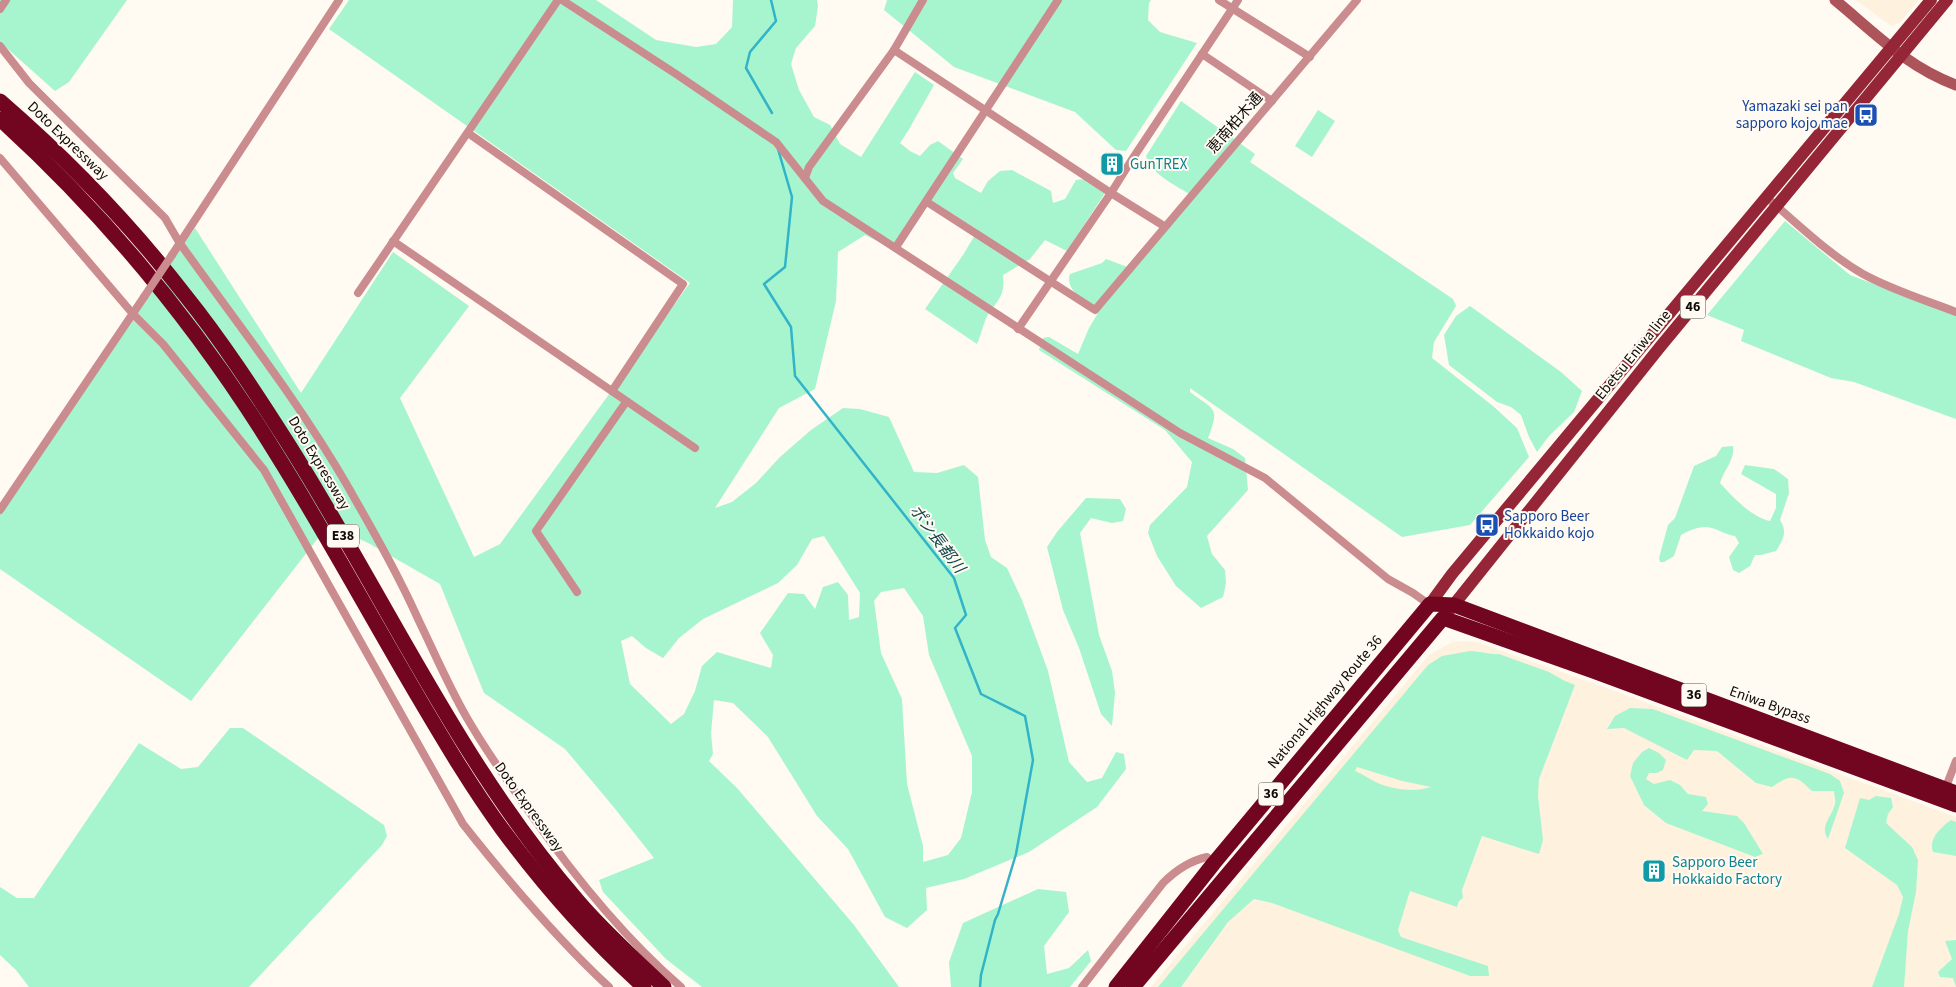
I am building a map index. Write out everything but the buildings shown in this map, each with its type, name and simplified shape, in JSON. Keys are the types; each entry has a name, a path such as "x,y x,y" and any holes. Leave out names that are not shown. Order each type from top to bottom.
{"highway":[{"name":"Doto Expressway","path":"0,101 82,177 129,228 185,294 240,369 288,444 460,739 516,822 577,901 664,987"},
{"name":"Doto Expressway","path":"0,119 71,188 118,239 174,306 228,379 276,453 448,748 502,829 568,911 644,987"},
{"name":"Eniwa Bypass","path":"1430,604 1454,605 1948,794 1956,805"},
{"name":"National Highway Route 36","path":"1116,987 1214,863 1430,604"},
{"name":"Eniwa Bypass","path":"1443,618 1948,794"},
{"name":"36","path":"1133,987 1443,618"}],"main road":[{"name":"Ebetsu Eniwa line","path":"1443,618 1660,347 1776,206 1896,52 1931,0"},
{"name":"Ebetsu Eniwa line","path":"1430,604 1452,574 1766,197 1896,52 1947,0"}],"street":[{"path":"0,9 6,0"},
{"path":"0,510 133,314 339,0"},
{"path":"358,293 560,0 676,74 776,142 823,201 1018,330 1180,433 1265,478 1388,578 1430,604 1443,618"},
{"path":"805,178 809,167 894,50 924,0"},
{"path":"896,248 1058,0"},
{"path":"1219,0 1310,57"},
{"path":"1018,330 1238,0"},
{"name":"恵南柏木通","path":"1051,282 1095,310 1164,226 1357,0"},
{"path":"1835,0 1896,52 1913,64 1956,85"},
{"path":"0,46 29,84 165,218 307,421 345,482 419,619 437,662 467,718 504,776 555,849 595,900 630,940 681,987"},
{"path":"894,50 1164,226"},
{"path":"1202,54 1272,101"},
{"path":"468,133 683,284 612,391"},
{"path":"0,158 133,314 163,344 264,470 463,824 533,908 608,987"},
{"path":"1766,197 1822,244 1862,273 1889,286 1956,312"},
{"path":"926,202 1051,282"},
{"path":"393,241 695,448"},
{"path":"577,592 536,531 626,402"},
{"path":"1948,794 1956,761"},
{"path":"1082,987 1163,883 1174,872 1194,860 1207,857 1214,863"}],"shaded area":[{"path":"1856,0 1919,0 1899,23 1891,26"},
{"path":"1452,642 1477,642 1601,686 1956,817 1956,987 1151,987 1429,655"}],"green space":[{"path":"0,0 127,0 69,82 55,91 0,42"},
{"path":"349,0 596,0 656,40 696,47 716,44 732,27 733,0 817,0 815,26 796,48 791,64 799,90 814,117 830,125 840,144 861,157 915,72 934,85 900,143 910,151 920,156 930,145 938,141 963,159 953,173 955,178 981,193 988,181 1000,171 1012,170 1051,191 1053,203 1065,199 1076,180 1085,179 1105,193 1067,251 1045,240 1030,259 1003,275 1001,296 985,321 977,344 925,309 978,230 926,197 896,242 883,244 865,235 838,252 836,301 815,389 779,408 715,508 732,502 756,483 780,457 811,430 843,408 860,409 889,417 914,472 937,473 964,465 978,477 985,540 991,557 1007,568 1022,600 1048,671 1069,762 1087,782 1102,778 1116,752 1124,754 1126,769 1097,807 1029,852 964,879 926,888 927,910 907,928 885,917 848,849 817,816 768,737 733,703 714,700 711,733 713,754 709,761 737,788 854,925 899,987 702,987 666,959 603,892 599,880 654,858 565,749 484,693 440,584 370,544 329,524 191,701 0,569 0,510 144,297 195,228 301,393 393,252 469,306 400,398 474,557 500,544 690,283 329,29","holes":["824,536 860,593 859,617 849,620 848,595 838,582 823,587 815,609 804,594 788,593 760,633 773,655 771,668 717,652 702,666 695,691 684,714 671,724 630,684 621,641 632,636 646,648 663,658 679,638 703,619 778,583 797,565 812,539","904,588 923,616 929,655 972,756 972,792 961,838 948,855 923,862 923,846 907,784 902,699 881,653 874,601 881,592"]},
{"path":"887,0 1151,0 1149,3 1148,20 1160,32 1197,43 1126,151 1116,150 1075,112 954,67 884,10"},
{"path":"1181,101 1255,154 1250,162 1453,299 1456,306 1434,342 1432,358 1493,406 1517,428 1529,457 1470,525 1402,537 1190,388 1190,392 1213,410 1214,420 1208,438 1233,449 1245,458 1248,490 1207,536 1212,554 1225,570 1226,583 1223,597 1201,608 1176,586 1157,556 1148,533 1150,525 1187,487 1192,462 1165,430 1039,350 1043,338 1049,337 1078,354 1089,328 1098,313 1083,301 1070,286 1070,274 1102,263 1106,259 1133,269 1194,197 1153,169 1146,156"},
{"path":"1318,110 1335,121 1312,157 1295,146"},
{"path":"1785,221 1850,275 1956,315 1956,419 1854,382 1831,378 1741,341 1744,330 1707,315"},
{"path":"1470,306 1561,372 1582,391 1574,412 1549,436 1537,452 1521,415 1511,407 1497,402 1449,365 1444,335 1456,316"},
{"path":"1733,446 1731,460 1720,483 1743,506 1756,515 1770,521 1776,508 1776,494 1741,474 1745,465 1774,469 1788,479 1789,493 1780,520 1784,528 1784,536 1776,551 1755,555 1750,566 1739,573 1733,570 1729,557 1739,543 1735,536 1704,527 1681,535 1674,556 1664,562 1660,562 1659,558 1668,525 1675,518 1694,466 1716,456 1722,447"},
{"path":"1086,498 1120,499 1126,509 1123,521 1112,523 1091,518 1080,533 1099,635 1112,671 1115,693 1112,726 1101,714 1079,648 1063,610 1047,547 1057,532"},
{"path":"1470,651 1499,654 1549,672 1575,685 1539,779 1538,796 1543,840 1539,854 1482,836 1462,890 1463,898 1459,901 1457,907 1410,891 1398,930 1401,937 1488,966 1489,976 1470,976 1272,903 1254,899 1228,922 1181,987 1158,987 1428,665 1442,656","holes":["1357,767 1402,781 1431,787 1412,790 1392,788 1355,771"]},
{"path":"1630,708 1653,709 1830,774 1840,781 1844,793 1828,839 1825,826 1835,804 1834,791 1812,791 1801,781 1793,778 1784,780 1772,787 1756,783 1717,751 1694,750 1687,760 1624,728 1607,729 1615,716"},
{"path":"230,728 243,728 384,825 387,836 382,845 249,987 29,987 16,970 0,955 0,887 17,898 34,898 139,743 181,769 198,767"},
{"path":"1649,748 1659,753 1666,760 1663,770 1657,773 1649,773 1646,779 1654,784 1670,780 1680,785 1688,794 1706,797 1708,804 1702,811 1737,816 1744,823 1763,854 1755,857 1666,823 1644,805 1630,776 1633,763 1642,752"},
{"path":"1876,796 1891,798 1893,807 1888,814 1886,823 1912,847 1918,860 1916,892 1908,931 1904,987 1872,987 1899,914 1903,897 1897,885 1845,848 1860,798 1869,800"},
{"path":"1951,820 1956,822 1956,856 1933,852 1932,843 1934,838 1943,826"},
{"path":"1038,889 1066,892 1069,912 1044,946 1047,974 1069,968 1088,950 1091,961 1070,987 951,987 949,962 963,923"},
{"path":"1956,940 1956,987 1953,978 1940,977 1938,972 1952,959 1945,941"}],"waterway":[{"name":"ポシ長都川","path":"771,0 776,21 750,52 746,68 772,113"},
{"name":"ポシ長都川","path":"778,149 792,197 785,267 764,284 791,327 795,376 954,578 966,615 955,628 981,694 1025,716 1033,760 1016,854 995,920 981,975 980,987"}],"place":[{"name":"Yamazaki sei pan sapporo kojo mae","path":"1866,115"},
{"name":"GunTREX","path":"1112,164"},
{"name":"Sapporo Beer Hokkaido kojo","path":"1487,525"},
{"name":"Sapporo Beer Hokkaido Factory","path":"1654,871"}]}
